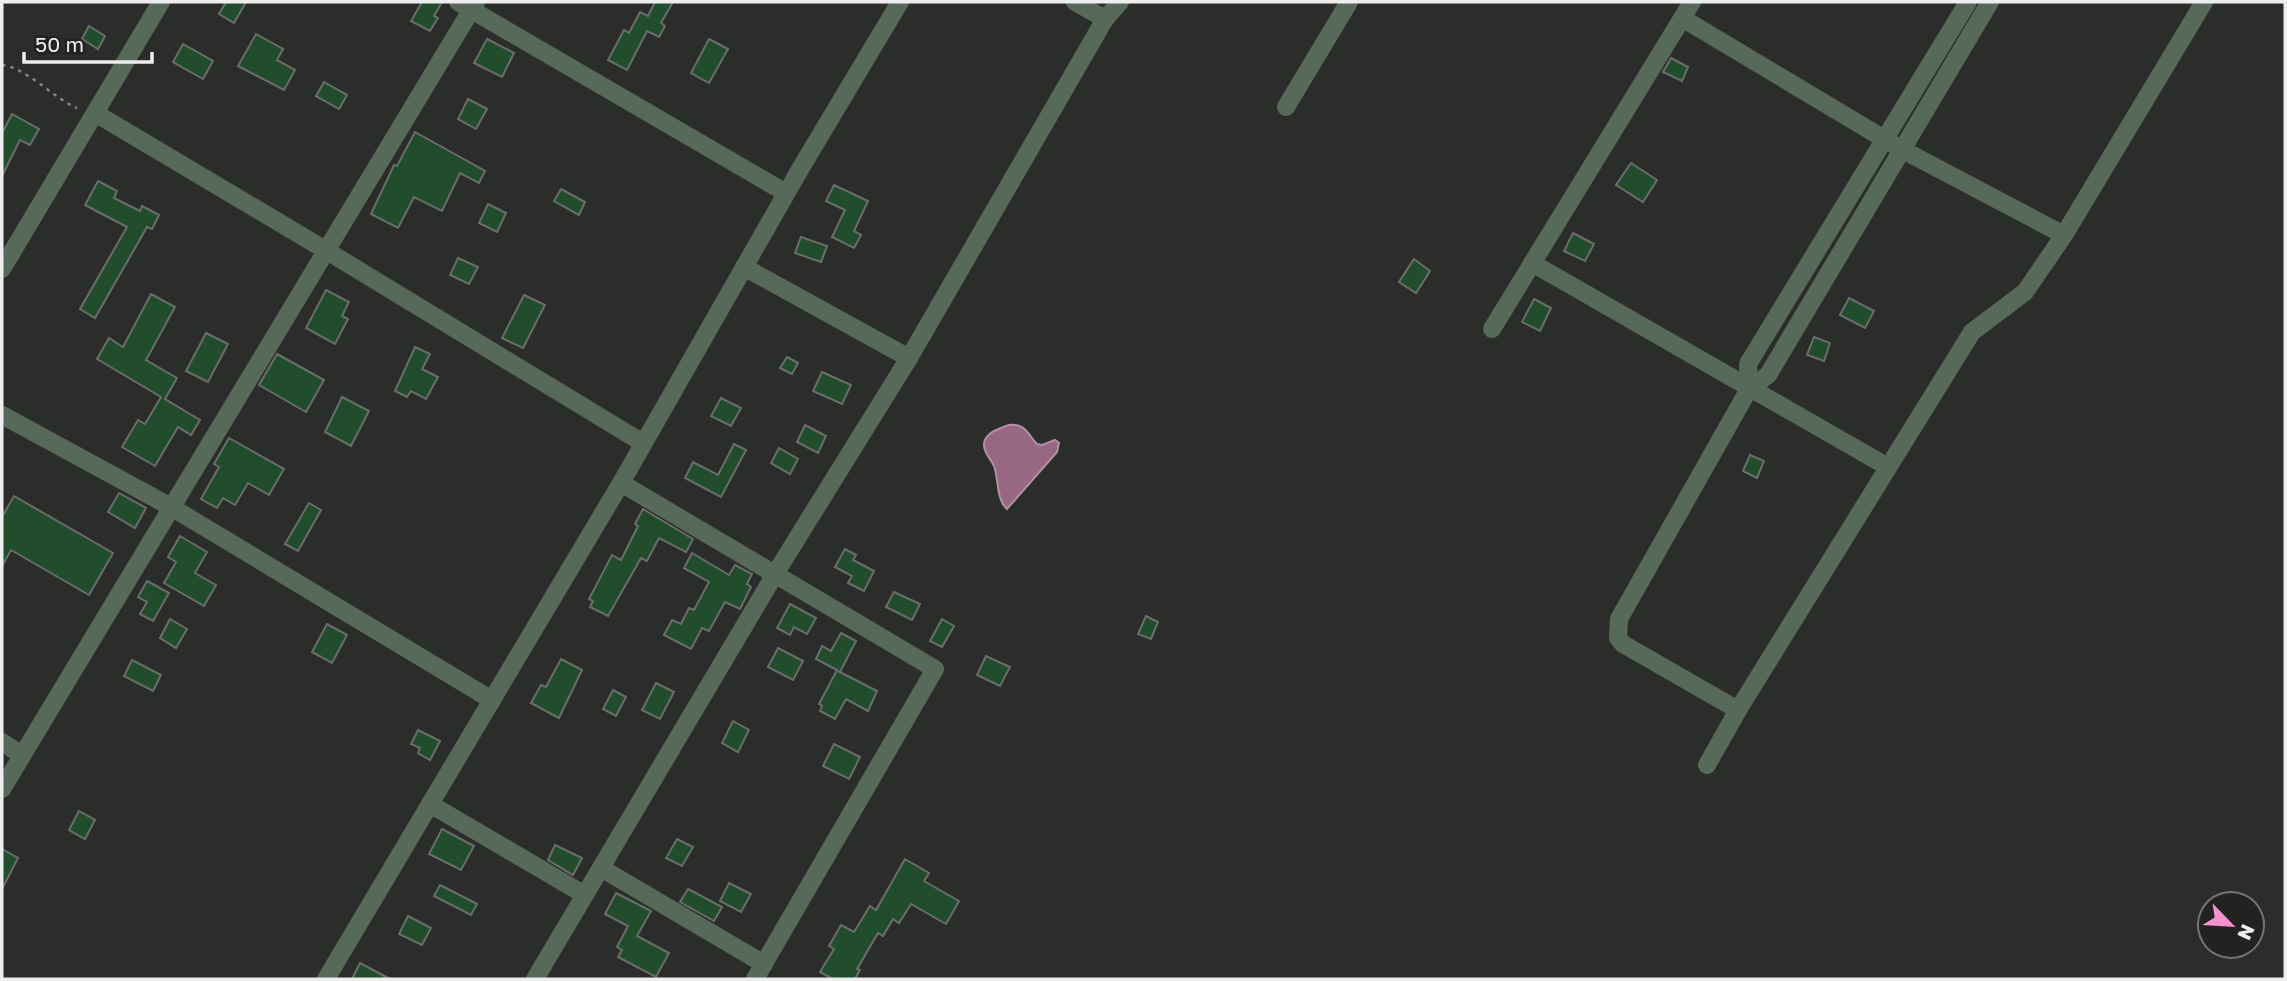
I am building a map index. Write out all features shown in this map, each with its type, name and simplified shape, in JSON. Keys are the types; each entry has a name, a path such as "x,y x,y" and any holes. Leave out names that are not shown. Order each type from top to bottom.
{"street":[{"path":"2,268 160,2"},
{"path":"326,979 621,483 786,193 901,2"},
{"path":"1075,2 1105,19"},
{"path":"535,979 775,574 909,358 1105,19 1120,2"},
{"path":"1286,107 1349,2"},
{"path":"1492,329 1692,2"},
{"path":"1749,390 1748,365 1968,2"},
{"path":"1738,710 1623,644 1618,638 1617,629 1624,609 1749,390 1768,374 1990,2"},
{"path":"1707,765 1738,710 1972,332 2025,292 2064,234 2204,2"},
{"path":"2,789 327,251 469,5 786,193"},
{"path":"1682,18 1901,149 2064,234"},
{"path":"95,113 643,443"},
{"path":"1532,263 1749,390 1888,467"},
{"path":"744,267 909,358"},
{"path":"2,415 171,507 492,700"},
{"path":"601,868 760,972 935,669 621,483"},
{"path":"2,742 22,755"},
{"path":"430,804 585,895"}],"path":[{"path":"2,65 23,74 66,104 95,113"}],"shaded area":[{"path":"1009,425 1026,430 1037,444 1055,440 1059,443 1057,452 1007,509 999,495 994,466 984,443 992,432"}],"building":[{"path":"226,2 246,2 234,23 219,14"},
{"path":"422,2 442,2 434,16 438,18 430,31 411,21"},
{"path":"655,2 673,2 661,23 665,26 659,37 647,31 627,70 608,60 624,30 629,33 640,12 648,16"},
{"path":"89,26 105,36 98,49 82,39"},
{"path":"256,34 283,49 277,60 295,70 284,90 238,66"},
{"path":"487,39 514,53 502,77 474,63"},
{"path":"709,39 728,49 709,83 691,73"},
{"path":"183,44 213,61 203,79 173,62"},
{"path":"1671,58 1688,67 1682,81 1663,72"},
{"path":"324,82 347,95 339,109 316,96"},
{"path":"468,99 487,109 476,129 458,119"},
{"path":"12,114 39,129 30,145 20,140 2,176 2,133"},
{"path":"415,132 485,171 479,183 460,173 442,211 414,197 398,228 371,214 394,165 397,166"},
{"path":"1631,163 1657,180 1643,202 1616,185"},
{"path":"98,181 117,191 114,198 140,211 142,206 159,215 152,229 147,227 95,318 80,309 127,227 85,205"},
{"path":"834,185 868,201 854,231 861,235 854,248 832,237 845,210 826,201"},
{"path":"561,189 585,202 579,215 554,201"},
{"path":"488,204 506,213 497,232 479,223"},
{"path":"1573,233 1594,244 1585,261 1564,251"},
{"path":"801,237 827,246 821,262 795,253"},
{"path":"458,258 478,267 469,284 450,275"},
{"path":"1414,259 1430,271 1416,293 1399,282"},
{"path":"326,290 349,302 342,316 348,319 335,344 306,328"},
{"path":"151,294 175,307 146,360 177,378 165,399 200,420 191,435 178,427 155,466 122,447 138,420 145,424 161,397 97,359 109,338 123,347"},
{"path":"524,295 545,305 523,348 502,338"},
{"path":"1849,298 1874,311 1865,328 1840,315"},
{"path":"1534,299 1551,308 1540,331 1522,322"},
{"path":"206,333 228,344 208,382 186,371"},
{"path":"1814,337 1830,343 1824,361 1807,355"},
{"path":"415,347 430,354 422,369 438,377 426,399 411,391 407,397 395,391"},
{"path":"277,354 324,380 306,412 259,385"},
{"path":"787,357 798,363 792,374 780,368"},
{"path":"822,372 851,385 842,404 813,391"},
{"path":"342,397 369,411 351,446 325,432"},
{"path":"721,398 741,408 731,426 711,416"},
{"path":"805,425 826,436 818,453 797,442"},
{"path":"229,438 284,469 269,495 248,483 235,505 223,498 217,508 201,499 219,467 214,464"},
{"path":"734,444 746,450 721,497 685,478 693,462 718,475"},
{"path":"779,448 798,459 790,474 771,463"},
{"path":"1750,455 1764,461 1757,478 1743,471"},
{"path":"119,493 146,508 135,528 108,512"},
{"path":"14,496 113,553 89,595 11,550 2,566 2,517"},
{"path":"309,503 321,510 298,551 285,544"},
{"path":"643,509 693,539 686,552 659,538 647,561 641,558 608,616 590,607 593,601 589,599 612,555 621,560 638,526 635,524"},
{"path":"180,536 207,552 195,573 216,585 204,606 164,583 176,562 168,557"},
{"path":"845,549 856,555 853,560 874,571 864,591 848,583 852,576 835,567"},
{"path":"692,553 729,575 735,565 752,574 747,584 751,587 740,609 725,602 709,631 702,628 691,649 664,635 672,620 681,624 689,608 694,610 709,582 684,568"},
{"path":"147,581 169,593 153,621 140,614 147,602 138,597"},
{"path":"894,592 920,604 912,620 886,607"},
{"path":"790,604 816,618 807,634 794,627 790,635 777,628"},
{"path":"1146,616 1158,622 1151,639 1138,634"},
{"path":"170,619 187,629 176,648 160,638"},
{"path":"942,619 954,626 942,647 930,641"},
{"path":"327,624 347,635 332,663 312,652"},
{"path":"841,633 856,641 840,672 838,671 877,691 868,711 846,699 835,719 820,711 822,706 819,704 837,670 816,659 822,646 831,651"},
{"path":"778,648 803,661 793,680 768,667"},
{"path":"986,656 1010,667 1000,686 977,675"},
{"path":"561,659 582,670 559,718 531,703 541,685 546,687"},
{"path":"132,660 161,675 153,691 124,676"},
{"path":"656,683 674,692 660,719 642,710"},
{"path":"613,690 626,697 616,716 603,709"},
{"path":"733,721 749,730 738,752 722,743"},
{"path":"418,730 440,741 430,760 418,753 420,748 411,744"},
{"path":"834,744 860,757 849,779 823,766"},
{"path":"79,811 95,820 85,839 69,830"},
{"path":"442,829 474,846 461,870 429,854"},
{"path":"677,839 693,847 682,866 666,858"},
{"path":"555,845 582,858 573,875 548,860"},
{"path":"2,849 18,858 2,889"},
{"path":"905,859 929,873 924,881 959,901 946,924 911,904 899,923 893,919 883,936 878,933 857,969 860,970 855,979 833,979 820,972 834,949 829,946 841,925 854,932 870,906 876,910"},
{"path":"729,883 751,894 741,912 720,901"},
{"path":"440,885 477,904 471,915 434,896"},
{"path":"688,889 722,907 714,921 680,902"},
{"path":"616,893 651,911 637,936 669,953 656,977 618,957 622,950 617,947 628,926 605,914"},
{"path":"408,916 431,928 422,945 399,934"},
{"path":"360,963 390,979 352,979"}]}
